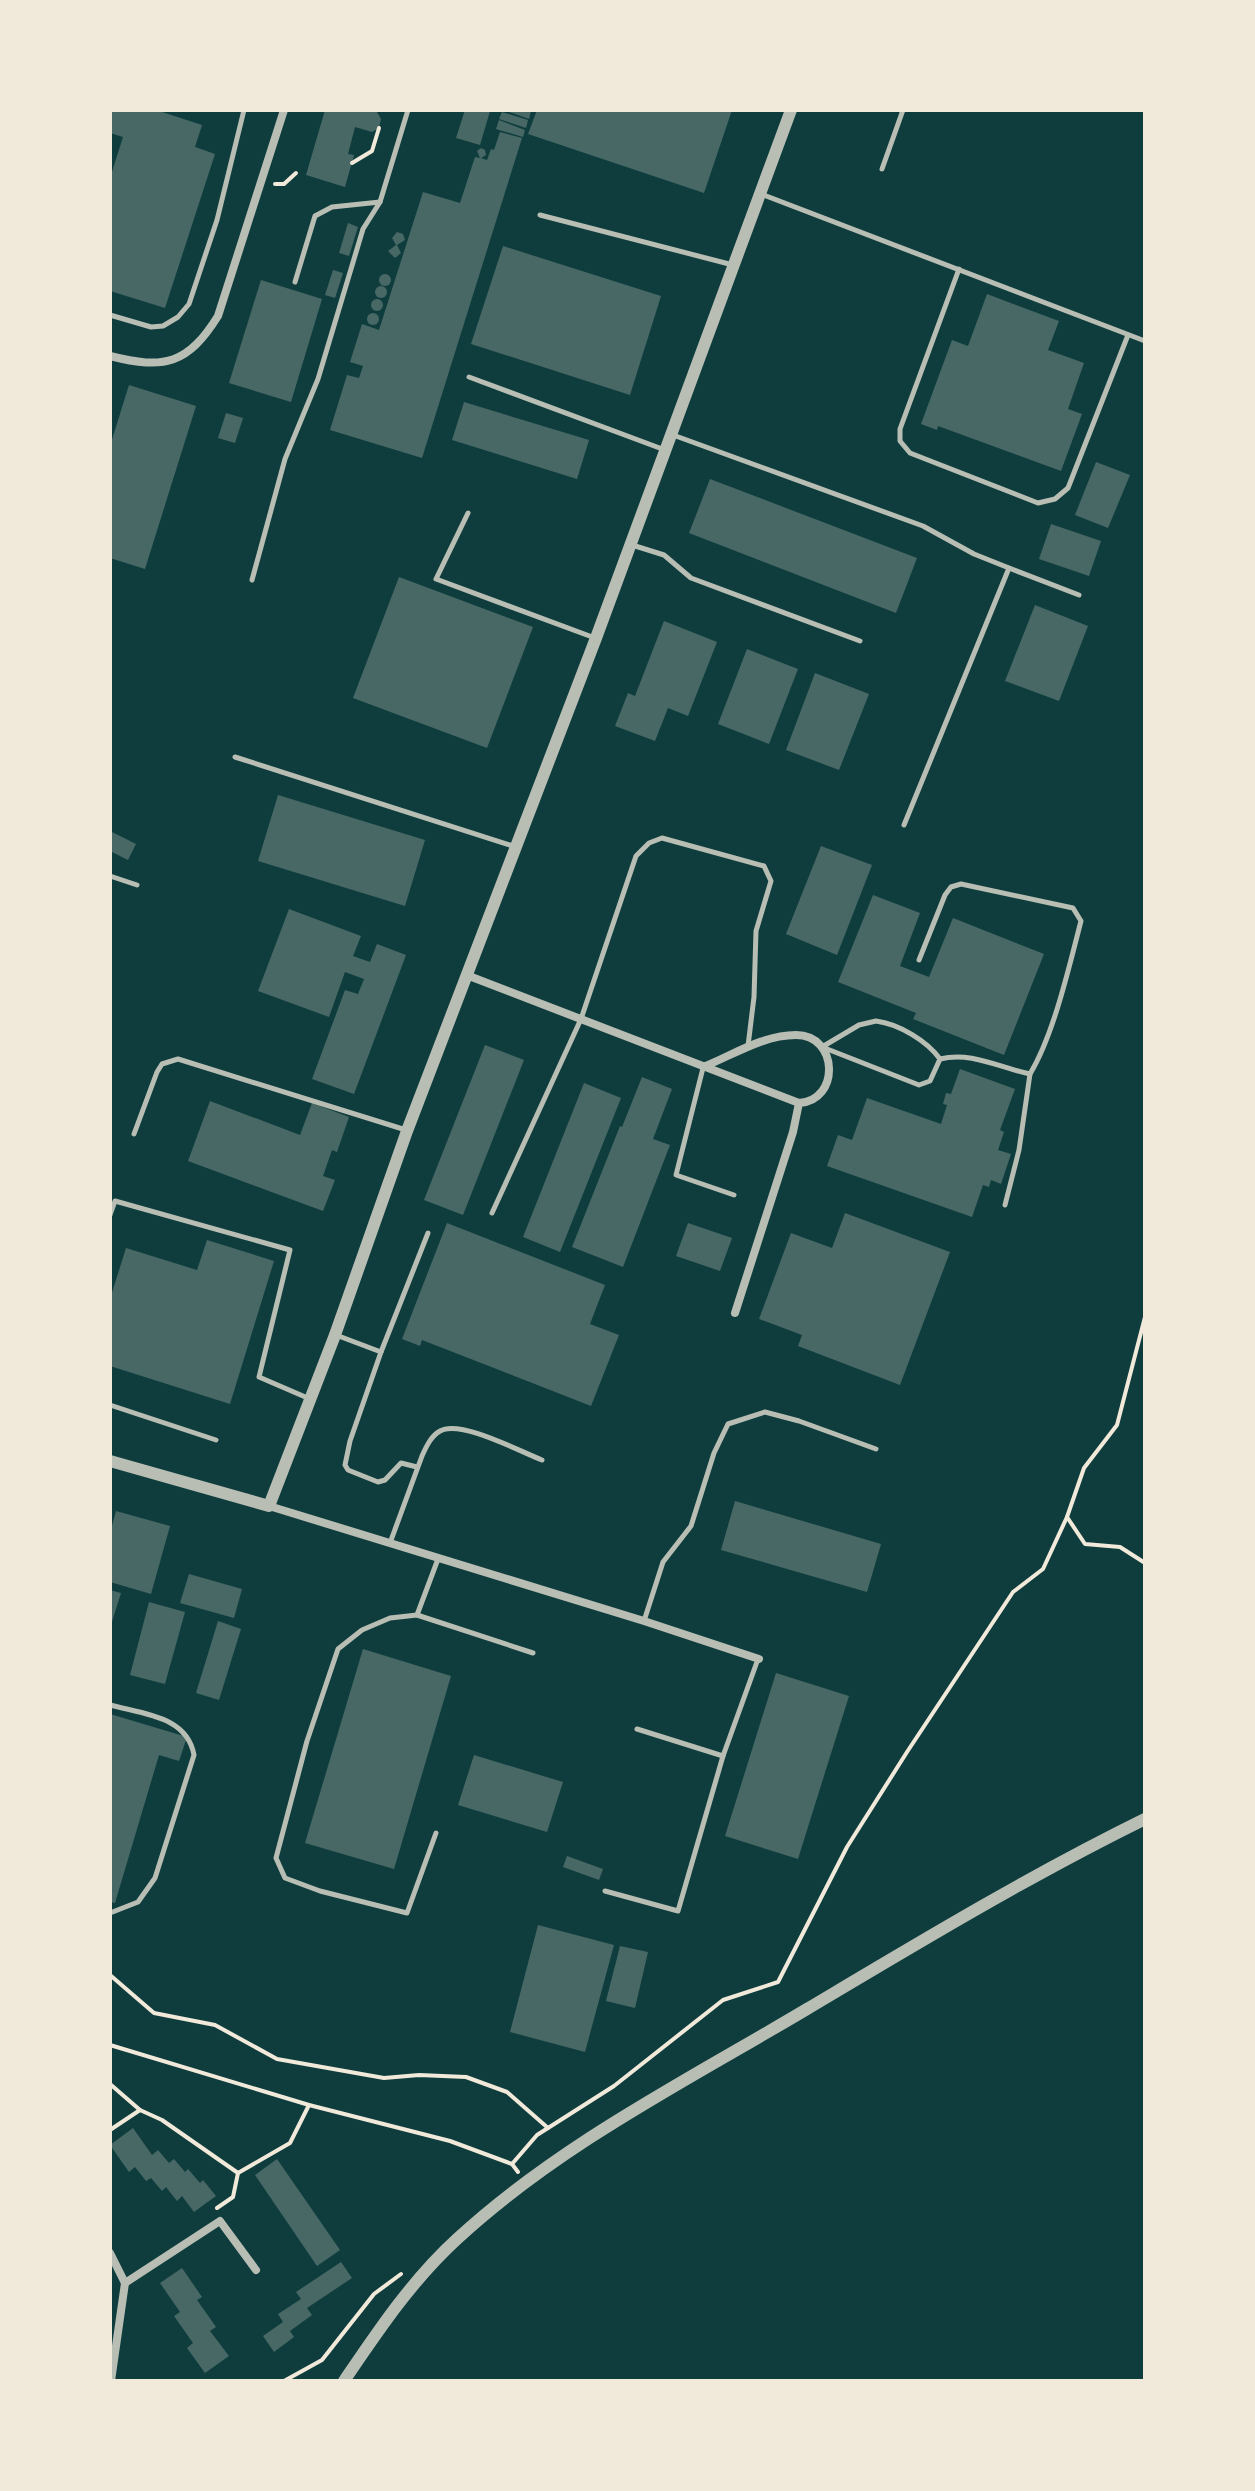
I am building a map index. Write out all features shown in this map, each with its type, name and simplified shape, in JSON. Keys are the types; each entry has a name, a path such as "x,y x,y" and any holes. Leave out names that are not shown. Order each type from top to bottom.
{"street":[{"path":"110,356 152,363 173,360 191,352 206,336 218,316 284,110"},
{"path":"269,1506 335,1335 407,1131 469,976 631,545 791,110"},
{"path":"469,976 703,1067 799,1103 816,1098 828,1080 829,1058 817,1041 801,1035 748,1046 703,1067"},
{"path":"735,1313 793,1132 799,1103"},
{"path":"110,1461 269,1506 759,1659"},
{"path":"344,2381 392,2310 434,2263 456,2240 526,2181 618,2121 875,1969 1092,1845 1145,1819"},
{"path":"125,2283 220,2221 256,2270"},
{"path":"110,2253 125,2283 111,2381"}],"lane":[{"path":"110,315 151,327 163,326 178,317 189,304 217,220 244,110"},
{"path":"252,580 285,459 318,379 363,229 380,202 408,110"},
{"path":"882,169 903,110"},
{"path":"760,194 1145,341"},
{"path":"295,282 315,216 332,207 380,202"},
{"path":"540,215 734,266"},
{"path":"959,269 900,429 900,441 910,453 924,459 1038,503 1055,499 1068,488 1128,335"},
{"path":"469,377 666,450"},
{"path":"672,434 923,526 974,554 1079,595"},
{"path":"468,513 436,579 596,638"},
{"path":"631,545 664,555 691,578 860,641"},
{"path":"904,825 1009,568"},
{"path":"235,757 517,847"},
{"path":"492,1213 581,1019 636,856 649,843 662,838 764,866 769,872 771,881 756,931 754,997 748,1046"},
{"path":"110,876 137,885"},
{"path":"919,960 945,895 951,887 961,884 1073,908 1081,921 1049,1028 1030,1074 1019,1150 1005,1205"},
{"path":"822,1047 859,1025 876,1021 904,1031 934,1051 940,1059"},
{"path":"822,1047 919,1085 930,1081 940,1059"},
{"path":"940,1059 955,1055 975,1058 1030,1074"},
{"path":"134,1134 157,1072 162,1064 178,1059 407,1131"},
{"path":"703,1067 676,1175 734,1195"},
{"path":"110,1215 115,1201 290,1250 259,1377 311,1399"},
{"path":"417,1467 401,1463 385,1480 378,1482 348,1470 345,1465 350,1441 381,1352 428,1233"},
{"path":"335,1335 381,1352"},
{"path":"110,1405 216,1440"},
{"path":"644,1621 663,1562 691,1526 714,1453 728,1424 765,1412 876,1449"},
{"path":"390,1543 417,1467 435,1434 447,1428 477,1434 542,1460"},
{"path":"417,1615 438,1559"},
{"path":"436,1833 407,1913 320,1891 285,1878 276,1858 307,1741 338,1649 362,1630 390,1618 417,1615 533,1653"},
{"path":"605,1891 678,1911 723,1756 759,1659"},
{"path":"110,1705 170,1722 191,1741 194,1755 155,1878 138,1902 110,1913"},
{"path":"637,1729 723,1756"}],"path":[{"path":"352,163 372,151 379,128"},
{"path":"260,184 284,184 296,173"},
{"path":"512,2164 528,2142 614,2086 723,2000 778,1982 847,1847 1013,1592 1043,1569 1067,1517 1084,1468 1117,1425 1145,1317"},
{"path":"1067,1517 1085,1544 1120,1547 1145,1563"},
{"path":"110,1975 154,2013 215,2025 277,2059 384,2078 419,2075 466,2077 507,2092 548,2128"},
{"path":"110,2045 309,2105 450,2141 512,2164 526,2181"},
{"path":"110,2084 140,2110 162,2120 238,2173"},
{"path":"220,2221 214,2211 233,2197 238,2173 290,2143 309,2105"},
{"path":"110,2130 140,2110"},
{"path":"284,2381 322,2360 374,2294 409,2269"}],"building":[{"path":"110,110 156,110 202,125 195,147 215,154 165,308 110,291 110,178 123,137 110,133"},
{"path":"325,110 371,110 377,112 381,119 379,128 372,132 355,127 348,154 354,155 345,187 306,175"},
{"path":"465,110 490,111 480,145 456,138"},
{"path":"504,110 528,110 531,111 529,119"},
{"path":"537,110 732,110 704,193 528,134"},
{"path":"502,112 528,120 526,128 499,119"},
{"path":"499,120 525,130 523,137 496,129"},
{"path":"500,132 522,138 422,458 330,430 347,375 359,378 363,366 350,362 362,324 379,330 423,192 460,203 475,157 480,158 477,151 481,148 485,150 486,155 481,158 487,160"},
{"path":"348,223 358,227 349,256 339,253"},
{"path":"397,232 403,234 405,240 397,245 401,253 395,258 388,251 396,245 392,238"},
{"path":"503,246 661,296 630,395 471,344"},
{"path":"333,270 343,273 335,298 325,295"},
{"path":"385,274 391,280 385,286 379,280"},
{"path":"261,280 322,299 291,402 229,383"},
{"path":"381,286 387,292 381,298 375,292"},
{"path":"987,294 1059,321 1048,350 1084,363 1068,409 1082,414 1061,471 938,426 937,430 921,424 952,340 968,346"},
{"path":"377,299 383,305 377,311 371,305"},
{"path":"373,313 379,319 373,325 367,319"},
{"path":"129,385 196,406 145,569 110,558 110,446"},
{"path":"464,402 589,440 577,479 452,440"},
{"path":"226,413 243,418 235,443 218,438"},
{"path":"1096,462 1130,475 1108,528 1075,515"},
{"path":"710,479 917,558 896,613 689,533"},
{"path":"1051,524 1101,541 1089,576 1039,559"},
{"path":"399,577 533,627 487,748 353,698"},
{"path":"1035,605 1088,626 1059,701 1005,681"},
{"path":"664,621 717,642 688,716 668,708 655,741 615,726 628,693 635,696"},
{"path":"747,649 798,669 769,744 718,724"},
{"path":"815,673 869,694 839,770 786,750"},
{"path":"278,795 425,840 405,906 258,861"},
{"path":"110,831 136,844 128,860 110,851"},
{"path":"821,846 872,865 837,955 786,934"},
{"path":"873,895 920,913 900,966 929,977 953,918 1044,954 1004,1055 913,1019 916,1013 838,982"},
{"path":"289,909 361,936 353,956 370,962 377,944 406,955 354,1094 312,1079 345,990 358,994 364,979 345,972 329,1017 258,991"},
{"path":"485,1045 524,1060 463,1215 424,1200"},
{"path":"960,1069 1015,1089 1000,1130 1004,1132 998,1150 1011,1154 1001,1184 991,1180 989,1187 983,1185 972,1217 827,1166 838,1135 852,1140 867,1098 941,1124 947,1105 943,1104 946,1093 951,1094"},
{"path":"642,1077 672,1089 653,1139 670,1145 623,1267 572,1247"},
{"path":"584,1083 621,1098 560,1252 523,1237"},
{"path":"210,1101 300,1135 312,1103 349,1117 337,1152 332,1150 323,1176 335,1180 323,1211 188,1161"},
{"path":"845,1213 950,1252 900,1385 798,1346 802,1335 759,1319 791,1233 832,1248"},
{"path":"447,1223 605,1285 590,1324 619,1335 591,1406 422,1340 420,1346 402,1339"},
{"path":"688,1223 732,1238 720,1271 676,1256"},
{"path":"207,1240 274,1261 230,1404 110,1366 110,1299 126,1248 197,1270"},
{"path":"735,1501 881,1544 867,1592 721,1550"},
{"path":"116,1511 170,1526 151,1594 110,1582 110,1533"},
{"path":"189,1574 242,1589 234,1618 180,1603"},
{"path":"110,1590 121,1593 111,1625 110,1625"},
{"path":"149,1602 185,1612 165,1684 130,1675"},
{"path":"218,1621 241,1629 219,1700 196,1693"},
{"path":"363,1649 451,1676 394,1869 305,1843"},
{"path":"776,1673 849,1696 798,1859 725,1836"},
{"path":"110,1714 187,1737 179,1761 159,1755 115,1903 110,1902"},
{"path":"474,1755 563,1782 547,1832 458,1805"},
{"path":"567,1856 603,1869 599,1880 563,1867"},
{"path":"538,1925 614,1945 585,2052 510,2032"},
{"path":"620,1946 648,1952 635,2008 606,2001"},
{"path":"133,2128 152,2155 158,2150 169,2163 174,2159 200,2183 203,2180 216,2196 194,2212 182,2196 177,2201 166,2187 162,2191 151,2178 146,2181 135,2167 129,2172 110,2145"},
{"path":"277,2159 340,2250 317,2266 255,2175"},
{"path":"341,2262 352,2278 307,2308 312,2315 290,2331 294,2337 274,2352 263,2336 283,2322 278,2314 301,2299 296,2292"},
{"path":"182,2268 202,2297 197,2300 216,2327 210,2331 229,2356 205,2373 187,2348 193,2343 174,2316 180,2312 160,2283"}]}
